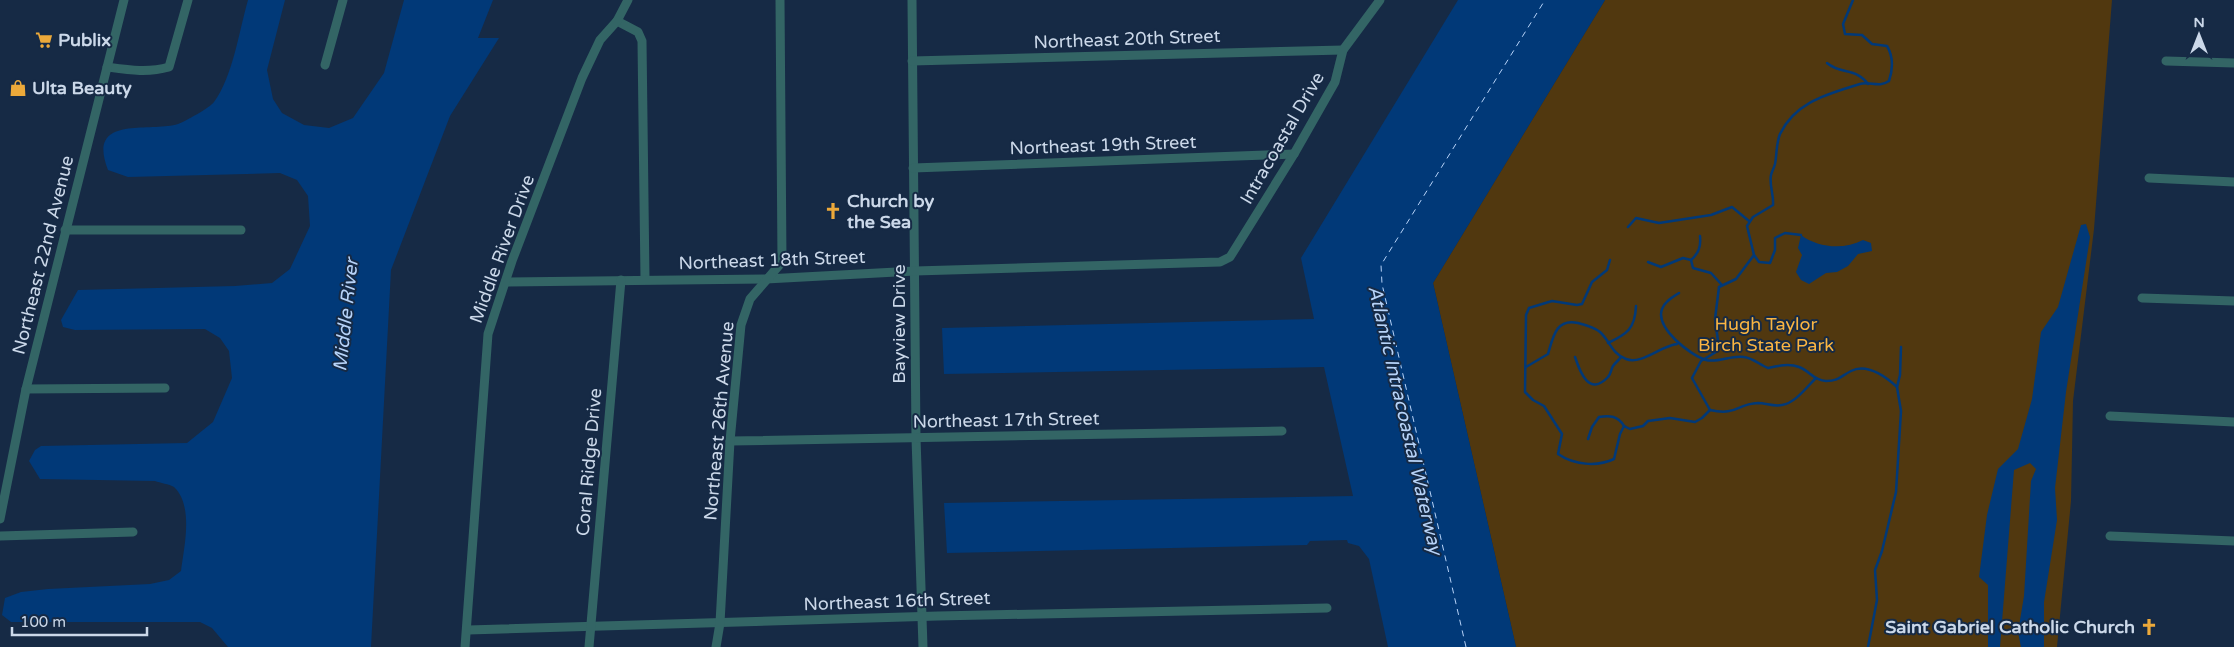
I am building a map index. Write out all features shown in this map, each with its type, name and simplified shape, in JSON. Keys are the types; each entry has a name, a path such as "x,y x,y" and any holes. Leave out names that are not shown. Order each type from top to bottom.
{"street":[{"name":"Northeast 22nd Avenue","path":"0,519 26,389 124,0"},
{"path":"107,67 136,71 154,71 169,66 188,0"},
{"path":"325,64 343,0"},
{"name":"Middle River Drive","path":"465,647 468,630 488,334 582,78 600,40 617,21 628,0"},
{"name":"Northeast 26th Avenue","path":"716,647 720,623 730,441 741,325 750,299 782,262 780,0"},
{"name":"Bayview Drive","path":"912,0 916,438 923,647"},
{"name":"Intracoastal Drive","path":"1220,262 1230,257 1294,154 1335,82 1342,50 1380,0"},
{"path":"617,21 638,32 642,42 645,279"},
{"name":"Northeast 20th Street","path":"912,61 1342,50"},
{"path":"2166,60 2234,63"},
{"name":"Northeast 19th Street","path":"913,168 1294,154"},
{"path":"2149,178 2234,182"},
{"path":"66,230 240,230"},
{"name":"Northeast 18th Street","path":"506,282 766,279 915,271 1220,262"},
{"name":"Coral Ridge Drive","path":"589,647 620,280"},
{"path":"2142,298 2234,301"},
{"path":"26,389 165,388"},
{"path":"2110,416 2234,422"},
{"name":"Northeast 17th Street","path":"730,441 1282,431"},
{"path":"0,536 133,532"},
{"path":"2110,536 2234,541"},
{"name":"Northeast 16th Street","path":"468,630 592,625 1326,608"}],"green space":[{"name":"Hugh Taylor Birch State Park","path":"1605,0 2112,0 2094,229 2073,401 2071,501 2057,647 1516,647 1433,283"}],"water":[{"name":"Middle River","path":"248,0 285,0 267,70 273,99 282,113 304,125 329,128 353,118 384,73 404,0 493,0 478,38 499,38 450,116 391,270 371,647 228,647 212,628 200,622 11,622 2,615 5,598 21,592 150,584 169,580 181,571 186,516 180,495 174,487 155,481 40,479 29,461 35,450 41,446 187,443 213,422 232,378 229,351 220,338 205,329 75,330 63,327 61,320 78,290 235,286 272,283 290,269 310,226 308,196 297,180 280,173 128,177 108,170 104,152 106,140 113,133 124,129 178,124 214,102 221,91 231,66"},
{"name":"Atlantic Intracoastal Waterway","path":"1458,0 1605,0 1433,283 1516,647 1388,647 1369,559 1359,546 1348,543 1347,540 1310,541 1307,545 947,553 944,503 1353,496 1324,367 944,374 942,328 1314,319 1301,258"},
{"path":"2086,224 2090,237 2066,392 2055,488 2057,520 2044,602 2044,647 2021,647 2018,632 2024,596 2031,481 2036,469 2030,463 2014,470 2000,647 1988,647 1988,585 1979,577 1987,515 1998,469 2018,449 2032,399 2041,332 2058,307 2081,225"},
{"path":"1801,235 1815,243 1831,246 1848,245 1863,240 1871,243 1872,251 1858,254 1848,266 1837,272 1826,273 1809,284 1801,280 1796,272 1802,255 1798,248"}],"waterway":[{"path":"1710,410 1692,378 1701,361 1716,352 1718,341 1715,319 1719,287 1736,279 1754,255 1747,226 1753,217 1773,205 1771,174 1775,164 1780,134 1795,114 1814,100 1860,84 1882,84 1889,81 1892,63 1887,46 1872,44 1862,35 1845,34 1843,24 1853,0"},
{"path":"1827,63 1837,69 1858,75 1868,84"},
{"path":"1628,227 1636,218 1659,223 1711,215 1732,207 1749,221"},
{"path":"1754,255 1759,262 1770,263 1775,250 1775,238 1785,233 1801,235"},
{"path":"1700,236 1699,249 1691,260 1693,268 1711,273 1722,285"},
{"path":"1648,262 1661,267 1683,258 1691,260"},
{"path":"1610,260 1607,270 1592,282 1582,304 1552,301 1529,308 1526,315 1525,392 1533,400 1544,406 1562,434 1558,454 1578,463 1593,464 1607,462 1614,459 1620,434 1624,426 1630,429 1643,426 1648,421 1670,418 1695,422 1710,410"},
{"path":"1679,293 1663,306 1661,316 1675,340 1699,357 1711,361 1744,357 1768,368 1791,365 1803,369 1818,379 1826,381 1837,379 1857,369 1870,370 1882,375 1897,387"},
{"path":"1608,343 1629,330 1634,320 1636,306"},
{"path":"1526,367 1548,354 1557,330 1565,323 1571,322 1587,325 1598,330 1614,351 1626,359 1632,360 1645,357 1677,344"},
{"path":"1868,647 1877,600 1875,570 1882,551 1896,492 1901,411 1897,387 1900,375 1901,347"},
{"path":"1575,357 1586,380 1596,384 1608,377 1613,366 1621,357"},
{"path":"1710,410 1726,412 1745,405 1758,403 1776,406 1787,404 1800,395 1815,379"},
{"path":"1588,439 1592,427 1599,417 1613,417 1624,426"}],"ferry route":[{"path":"1466,647 1382,284 1381,265 1545,0"}],"place":[{"name":"Publix","path":"44,40"},
{"name":"Ulta Beauty","path":"18,88"},
{"name":"Church by the Sea","path":"833,211"},
{"name":"Saint Gabriel Catholic Church","path":"2149,627"}]}
